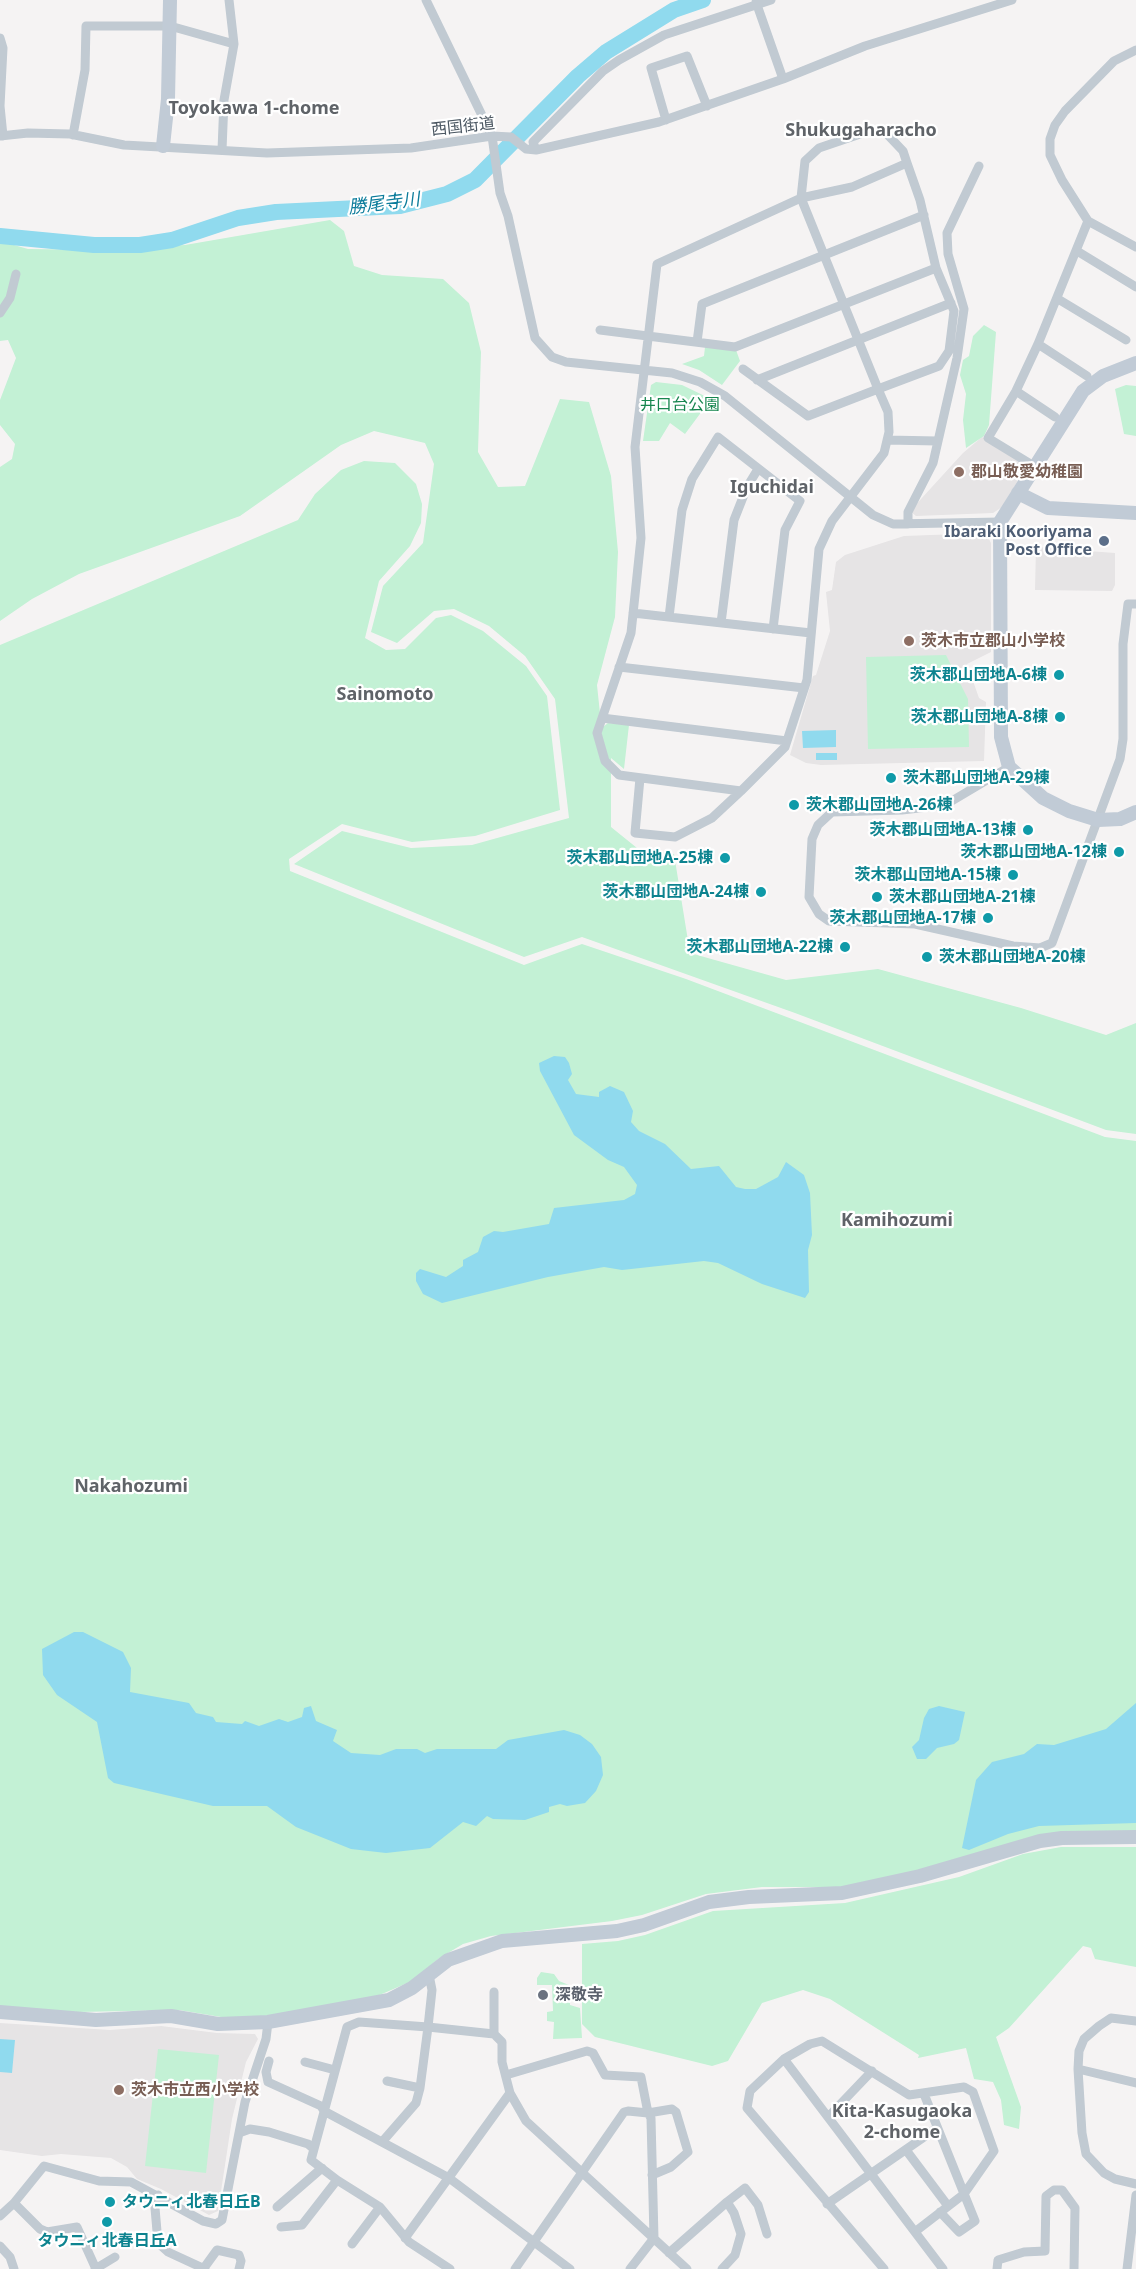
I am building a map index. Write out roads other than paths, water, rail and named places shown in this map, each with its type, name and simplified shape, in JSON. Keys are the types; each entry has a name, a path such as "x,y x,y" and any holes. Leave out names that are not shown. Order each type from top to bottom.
{"street":[{"path":"163,146 171,0"},
{"path":"222,150 224,100 234,44 229,0"},
{"path":"426,0 496,139 500,193 508,216 535,338 552,357 566,362 672,373 700,382 725,396 873,515 892,524 1000,522"},
{"path":"771,0 756,3 664,35 619,60 603,71 533,142 531,149 666,120 783,79 865,46 1012,0"},
{"path":"756,3 783,79"},
{"path":"73,135 85,70 86,26 170,26 234,44"},
{"path":"0,39 3,48 1,136"},
{"path":"1136,50 1114,61 1065,111 1055,125 1050,139 1050,154 1062,180 1088,221 1136,246"},
{"path":"666,120 651,69 687,56 707,106"},
{"path":"640,778 635,833 675,837 712,818 785,747 804,688 819,549 832,521 884,453 888,412 878,389 801,198 805,161 819,148 869,131 884,131 903,151 924,215 936,268 954,311 949,351 939,366 878,389 808,416 743,369"},
{"name":"西国街道","path":"1,136 28,133 73,135 124,145 267,153 411,148 511,137 531,149"},
{"path":"741,791 619,775 605,761 597,733 631,633 641,538 635,447 657,264 801,198 852,187 907,163"},
{"path":"908,524 908,512 933,463 957,358 964,309 948,254 947,233 979,166"},
{"path":"698,342 702,304 924,215"},
{"path":"1034,466 988,438 1017,391 1058,299 1088,221"},
{"path":"1077,250 1136,287"},
{"path":"600,330 735,347 936,268"},
{"path":"0,313 10,298 16,274"},
{"path":"1058,299 1126,340"},
{"path":"757,380 951,303"},
{"path":"1038,344 1087,376"},
{"path":"1136,363 1103,376 1083,391 1000,522 1001,737 1009,767 1043,798 1069,812 1098,820 1120,819 1136,812"},
{"path":"1017,391 1055,417"},
{"path":"669,617 682,510 692,479 704,455 718,437 801,501 785,530 773,629"},
{"path":"887,440 937,441"},
{"path":"721,623 734,519 747,487 758,468"},
{"path":"1018,493 1048,508 1136,513"},
{"path":"1009,767 945,805 902,810 832,812 818,825 812,840 809,897 819,914 829,921 915,924 1013,946 1040,948 1052,943 1058,934 1120,759 1124,739 1123,644 1128,604 1136,604"},
{"path":"633,613 811,633"},
{"path":"619,667 804,688"},
{"path":"602,717 787,741"},
{"path":"0,2012 96,2020 171,2016 218,2024 268,2022 375,2004 400,1995 448,1960 502,1941 617,1931 644,1925 708,1902 749,1897 842,1893 921,1876 1040,1841 1062,1838 1136,1837"},
{"path":"382,2142 416,2103 420,2088 432,1990 429,1975"},
{"path":"494,1992 494,2034"},
{"path":"1136,2021 1111,2018 1099,2026 1084,2039 1079,2051 1078,2069 1082,2133 1086,2154 1104,2173 1136,2184"},
{"path":"0,2216 14,2203 44,2166 99,2181 131,2182 210,2224 222,2220 245,2102 266,2039 268,2022"},
{"path":"450,2269 405,2238 380,2207 337,2180 311,2160 347,2027 359,2022 494,2034 502,2042 502,2062 510,2093 526,2121 687,2269"},
{"path":"884,2269 826,2204 747,2108 750,2091 784,2059 810,2044 822,2042 909,2095 964,2087 973,2092 994,2151 964,2194 916,2231"},
{"path":"506,2076 587,2051 593,2053 605,2075 641,2077 648,2113 654,2238 630,2269"},
{"path":"784,2059 943,2269"},
{"path":"269,2061 266,2072 268,2082 321,2106 324,2111 449,2178 570,2269"},
{"path":"305,2062 335,2070"},
{"path":"1078,2069 1136,2083"},
{"path":"828,2116 872,2071"},
{"path":"387,2081 420,2088"},
{"path":"405,2238 510,2093"},
{"path":"906,2150 959,2232 975,2221 924,2094"},
{"path":"515,2269 624,2112 648,2113 672,2109 676,2112 688,2152 671,2167 652,2175"},
{"path":"826,2204 937,2128"},
{"path":"239,2133 250,2129 269,2132 308,2144 314,2150"},
{"path":"277,2207 322,2168"},
{"path":"281,2227 302,2225 337,2180"},
{"path":"669,2253 745,2188 758,2205 767,2234"},
{"path":"997,2269 998,2260 1023,2252 1045,2251 1046,2196 1054,2190 1062,2190 1075,2208 1074,2269"},
{"path":"158,2195 155,2208 158,2243 168,2252 204,2268 217,2250 239,2255 242,2260 239,2269"},
{"path":"1127,2269 1136,2195"},
{"path":"722,2269 735,2255 741,2234 734,2213 727,2202"},
{"path":"14,2203 40,2229 47,2232 77,2227 96,2269 115,2257"},
{"path":"352,2244 380,2207"},
{"path":"0,2246 10,2257 14,2269"}],"water":[{"path":"836,730 836,747 803,748 802,731"},
{"path":"816,753 837,753 837,760 816,760"},
{"path":"554,1056 565,1057 569,1063 572,1074 568,1080 576,1094 599,1097 599,1092 610,1086 624,1092 633,1111 631,1122 639,1131 665,1144 691,1169 719,1166 736,1187 745,1189 756,1189 778,1177 786,1162 804,1175 810,1193 812,1235 808,1250 809,1292 805,1298 762,1284 718,1263 704,1261 622,1270 604,1267 548,1277 442,1303 423,1294 416,1281 416,1273 420,1269 446,1277 463,1266 463,1260 478,1252 483,1237 494,1231 503,1232 549,1224 554,1208 624,1200 635,1194 637,1185 624,1167 608,1160 574,1135 540,1071 539,1063"},
{"path":"74,1632 83,1632 123,1652 131,1668 130,1692 189,1703 196,1713 213,1717 216,1722 242,1724 245,1721 259,1726 279,1719 288,1722 302,1717 304,1708 311,1706 316,1721 337,1730 333,1741 351,1753 380,1755 396,1749 417,1749 425,1753 437,1749 496,1749 508,1740 564,1730 580,1735 592,1744 601,1757 603,1775 596,1791 585,1803 549,1807 549,1812 525,1820 493,1819 487,1816 476,1826 463,1822 430,1848 386,1853 351,1849 296,1827 267,1806 213,1806 114,1783 108,1778 97,1722 57,1695 43,1675 42,1649"},
{"path":"1136,1703 1136,1823 1039,1826 1008,1834 969,1850 962,1848 976,1780 992,1762 1024,1754 1037,1744 1054,1745 1106,1729"},
{"path":"939,1706 965,1712 959,1740 954,1744 937,1748 926,1759 917,1759 912,1747 919,1740 924,1718 929,1709"},
{"path":"0,2039 15,2040 12,2073 0,2072"}],"waterway":[{"name":"勝尾寺川","path":"0,236 94,245 140,245 172,240 238,218 276,212 400,206 447,194 475,180 578,76 606,52 674,10 703,0"}],"place":[{"name":"郡山敬愛幼稚園","path":"959,472"},
{"name":"Ibaraki Kooriyama Post Office","path":"1104,541"},
{"name":"茨木市立郡山小学校","path":"909,641"},
{"name":"茨木郡山団地A-6棟","path":"1059,675"},
{"name":"茨木郡山団地A-8棟","path":"1060,717"},
{"name":"茨木郡山団地A-29棟","path":"891,778"},
{"name":"茨木郡山団地A-26棟","path":"794,805"},
{"name":"茨木郡山団地A-13棟","path":"1028,830"},
{"name":"茨木郡山団地A-12棟","path":"1119,852"},
{"name":"茨木郡山団地A-25棟","path":"725,858"},
{"name":"茨木郡山団地A-15棟","path":"1013,875"},
{"name":"茨木郡山団地A-24棟","path":"761,892"},
{"name":"茨木郡山団地A-21棟","path":"877,897"},
{"name":"茨木郡山団地A-17棟","path":"988,918"},
{"name":"茨木郡山団地A-22棟","path":"845,947"},
{"name":"茨木郡山団地A-20棟","path":"927,957"},
{"name":"深敬寺","path":"543,1995"},
{"name":"茨木市立西小学校","path":"119,2090"},
{"name":"タウニィ北春日丘B","path":"110,2202"},
{"name":"タウニィ北春日丘A","path":"107,2222"}],"district":[{"name":"Toyokawa 1-chome","path":"254,109"},
{"name":"Shukugaharacho","path":"861,131"},
{"name":"Iguchidai","path":"772,488"},
{"name":"Sainomoto","path":"385,695"},
{"name":"Kamihozumi","path":"897,1221"},
{"name":"Nakahozumi","path":"131,1487"},
{"name":"Kita-Kasugaoka 2-chome","path":"902,2122"}],"park label":[{"name":"井口台公園","path":"680,405"}]}
